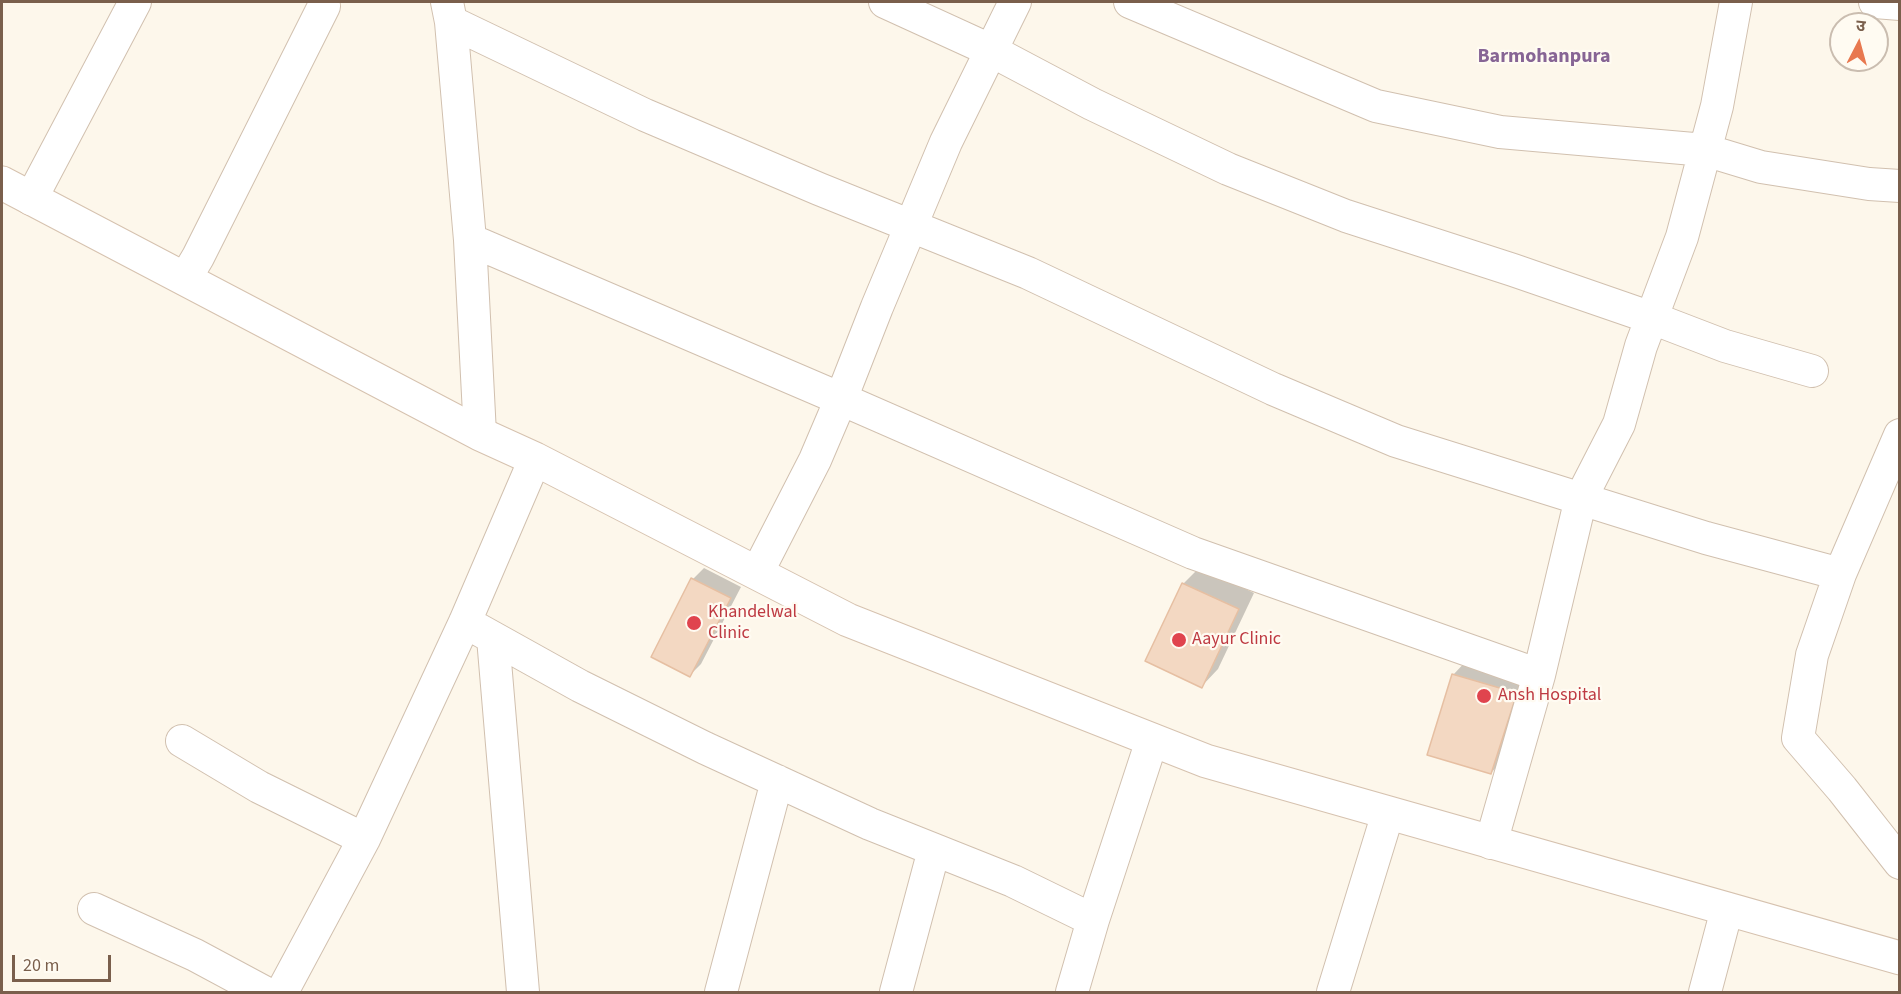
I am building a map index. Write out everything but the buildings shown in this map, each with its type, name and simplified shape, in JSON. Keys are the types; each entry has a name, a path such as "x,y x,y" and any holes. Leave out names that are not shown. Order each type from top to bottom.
{"street":[{"path":"32,199 135,2"},
{"path":"885,2 990,50 1092,105 1228,169 1346,216 1652,318 1725,346 1812,371"},
{"path":"757,573 815,460 946,142 1015,2"},
{"path":"1130,2 1376,106 1500,132 1705,150 1761,166 1869,184 1899,186"},
{"path":"1491,843 1539,675 1581,498 1619,424 1641,346 1682,237 1717,106 1736,2"},
{"path":"1875,2 1899,4"},
{"path":"185,279 324,6"},
{"path":"449,12 470,240 480,434"},
{"path":"449,12 645,115 1028,273 1273,389 1396,441 1706,538 1840,574"},
{"path":"2,183 480,434 535,459 848,620 1206,761 1899,958"},
{"path":"470,240 1193,553 1539,675"},
{"path":"1899,435 1840,574 1812,655 1798,738 1842,789 1899,863"},
{"path":"282,993 364,839 465,622 535,459"},
{"path":"465,622 580,686 777,781 870,824 1013,882 1093,920"},
{"path":"493,638 523,993"},
{"path":"1072,993 1093,920 1152,740"},
{"path":"182,741 259,787 364,839"},
{"path":"721,993 777,781"},
{"path":"1333,993 1388,813"},
{"path":"896,993 934,850"},
{"path":"94,909 195,955 264,993"},
{"path":"1705,993 1727,909"}],"place":[{"name":"Khandelwal Clinic","path":"694,623"},
{"name":"Aayur Clinic","path":"1179,640"},
{"name":"Ansh Hospital","path":"1484,696"}],"district":[{"name":"Barmohanpura","path":"1544,58"}]}
